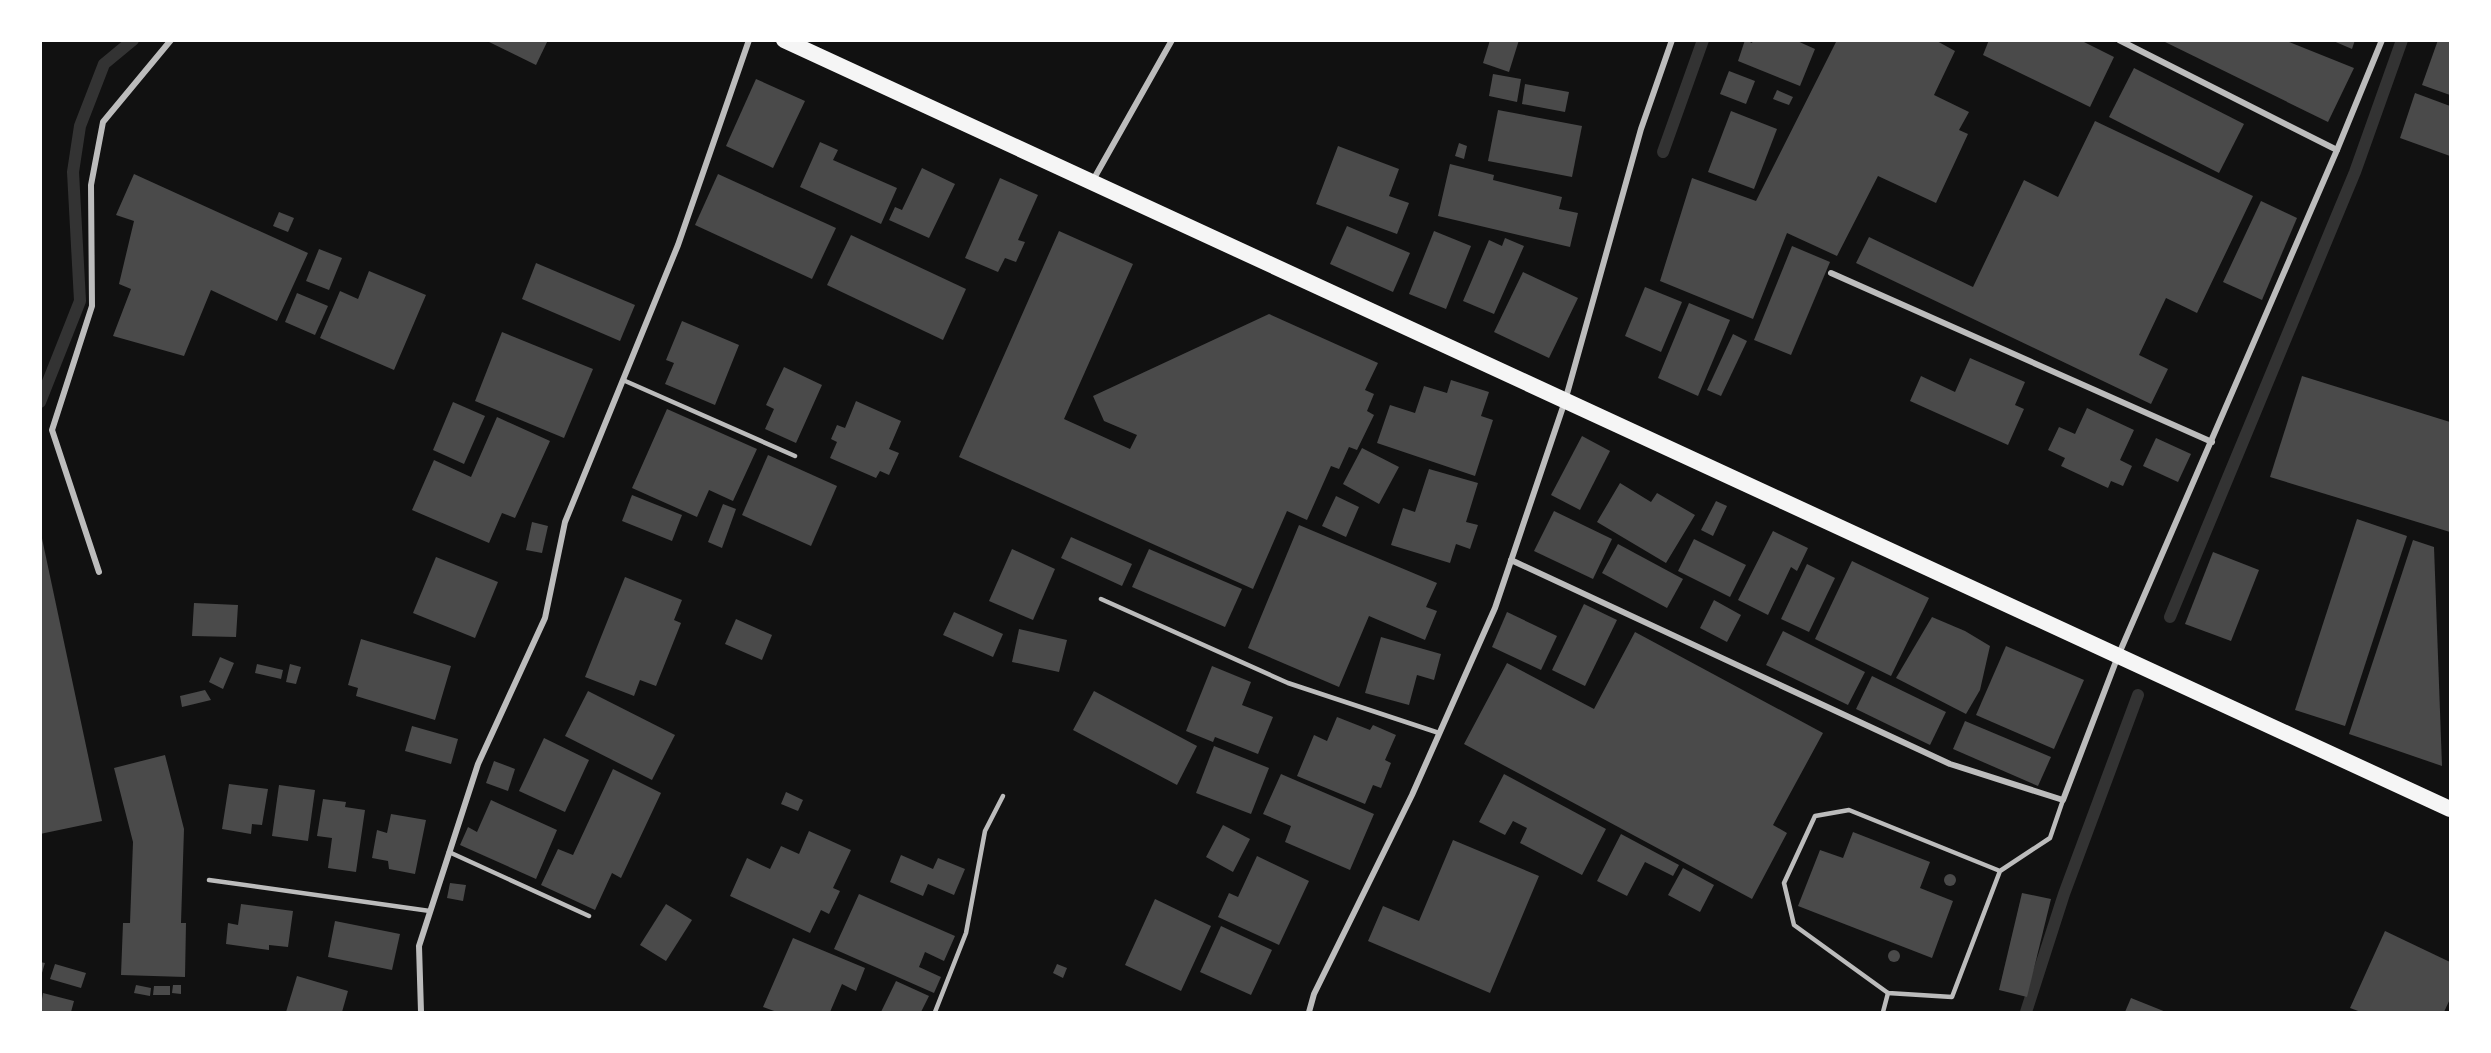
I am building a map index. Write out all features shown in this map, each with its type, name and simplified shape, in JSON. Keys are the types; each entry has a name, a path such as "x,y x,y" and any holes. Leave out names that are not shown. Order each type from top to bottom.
{"highway":[{"path":"784,40 2451,809"}],"street":[{"path":"99,572 52,430 92,306 92,185 103,122 171,40"},
{"path":"421,1012 419,946 478,764 545,618 565,522 678,245 749,40"},
{"path":"1092,183 1172,40"},
{"path":"1309,1012 1314,994 1412,795 1495,608 1565,401 1641,129 1672,40"},
{"path":"2119,40 2337,150"},
{"path":"1511,560 1950,764 2063,800 2118,656 2212,442 2382,40"},
{"path":"1831,273 2212,442"}],"lane":[{"path":"623,380 795,456"},
{"path":"1101,599 1288,683 1439,733"},
{"path":"935,1012 966,933 985,831 1003,796"},
{"path":"2000,871 1849,810 1815,816 1784,883 1794,925 1888,993 1952,997 2000,871 2050,838 2063,800"},
{"path":"449,852 589,916"},
{"path":"209,880 430,911"},
{"path":"1883,1012 1888,993"}],"building":[{"path":"485,40 548,40 536,65"},
{"path":"1490,40 1519,40 1509,72 1483,63"},
{"path":"1745,40 1752,43 1753,40 1795,40 1815,49 1800,86 1738,61"},
{"path":"1837,40 1935,40 1955,51 1934,95 1969,112 1959,130 1968,134 1936,203 1878,176 1837,256 1787,233 1753,319 1660,281 1692,178 1756,201"},
{"path":"1989,40 2080,40 2114,57 2090,107 1983,55"},
{"path":"2161,40 2284,40 2354,68 2328,122"},
{"path":"2331,40 2355,40 2352,49"},
{"path":"2438,40 2450,40 2450,95 2422,85"},
{"path":"2134,68 2244,124 2219,173 2109,117"},
{"path":"1729,71 1755,81 1746,104 1720,94"},
{"path":"1493,74 1521,79 1517,102 1489,96"},
{"path":"756,79 805,101 773,168 726,146"},
{"path":"1525,84 1569,92 1565,112 1522,104"},
{"path":"1777,90 1793,97 1789,105 1773,99"},
{"path":"2415,93 2450,106 2450,156 2400,138"},
{"path":"1498,110 1582,126 1572,177 1488,161"},
{"path":"1731,111 1777,129 1754,189 1708,172"},
{"path":"2095,121 2253,196 2197,313 2166,298 2139,355 2168,369 2151,404 1856,263 1869,237 1973,287 2024,180 2058,197"},
{"path":"820,142 838,150 833,160 897,188 881,224 800,187"},
{"path":"1459,143 1467,146 1464,159 1455,156"},
{"path":"1338,146 1399,169 1389,196 1409,203 1397,234 1316,204"},
{"path":"1450,164 1494,175 1493,180 1562,197 1559,209 1578,213 1570,247 1438,216"},
{"path":"922,168 955,184 929,238 889,220 895,207 902,210"},
{"path":"134,174 308,253 277,321 211,290 184,356 113,336 131,289 119,284 134,221 116,215"},
{"path":"718,174 836,228 812,279 695,225"},
{"path":"1000,178 1038,195 1018,240 1025,242 1016,262 1005,258 998,272 965,258"},
{"path":"2261,201 2297,218 2262,300 2223,282"},
{"path":"279,212 294,218 288,232 273,226"},
{"path":"1347,226 1410,253 1393,292 1330,264"},
{"path":"1059,231 1133,264 1064,419 1130,449 1137,435 1104,421 1093,396 1269,314 1378,363 1365,390 1374,394 1367,411 1374,415 1357,450 1349,447 1339,469 1331,466 1307,520 1287,511 1253,589 959,457"},
{"path":"1434,231 1471,246 1446,309 1409,294"},
{"path":"851,235 966,289 943,340 827,285"},
{"path":"1505,238 1524,246 1494,314 1463,301 1489,240 1502,246"},
{"path":"1792,246 1830,262 1791,355 1754,340"},
{"path":"319,249 342,258 329,290 306,281"},
{"path":"536,263 635,305 620,341 522,299"},
{"path":"369,271 426,295 394,370 320,338 340,291 358,299"},
{"path":"1523,272 1578,298 1549,358 1494,332"},
{"path":"1645,287 1682,302 1661,352 1625,336"},
{"path":"297,293 328,306 315,335 285,322"},
{"path":"1689,303 1730,320 1698,396 1658,378"},
{"path":"682,321 739,345 715,405 665,384 674,363 666,360"},
{"path":"502,332 593,369 564,438 475,401"},
{"path":"1733,334 1747,341 1721,396 1707,390"},
{"path":"1970,358 2025,382 2015,405 2024,409 2008,445 1910,401 1921,376 1955,392"},
{"path":"784,367 822,385 796,443 765,429 774,409 766,405"},
{"path":"2302,376 2450,422 2450,532 2270,477"},
{"path":"1451,380 1489,392 1481,416 1493,420 1475,476 1377,443 1390,405 1415,413 1424,386 1447,393"},
{"path":"856,401 901,421 889,449 899,453 889,475 880,471 876,478 830,458 837,442 831,439 837,425 845,428"},
{"path":"453,402 485,416 464,464 433,450"},
{"path":"2087,408 2134,430 2120,460 2132,466 2123,486 2111,481 2108,488 2061,466 2065,458 2048,450 2059,427 2075,434"},
{"path":"667,409 757,449 733,501 709,490 697,517 632,488"},
{"path":"497,417 550,441 515,518 502,513 489,543 412,510 434,460 471,477"},
{"path":"1582,436 1610,451 1580,510 1551,495"},
{"path":"2156,438 2191,454 2178,482 2143,466"},
{"path":"1362,448 1399,467 1379,504 1343,484"},
{"path":"768,455 837,486 811,546 742,515"},
{"path":"1429,469 1478,483 1466,522 1478,525 1470,549 1456,544 1450,563 1391,545 1403,508 1415,512"},
{"path":"1620,483 1651,502 1657,493 1695,515 1666,563 1597,522"},
{"path":"632,495 682,515 672,541 622,521"},
{"path":"1336,496 1359,507 1346,537 1322,526"},
{"path":"1716,501 1727,506 1713,536 1701,530"},
{"path":"723,504 736,509 722,548 708,542"},
{"path":"1554,511 1612,539 1593,579 1534,551"},
{"path":"2357,519 2407,536 2345,726 2295,710"},
{"path":"532,522 548,526 542,553 526,550"},
{"path":"1299,525 1437,583 1426,607 1437,611 1425,640 1369,616 1339,687 1248,648"},
{"path":"40,529 102,821 40,834"},
{"path":"1773,531 1808,548 1797,571 1791,567 1768,615 1738,600"},
{"path":"1071,537 1132,564 1122,586 1061,558"},
{"path":"1694,539 1746,565 1730,597 1678,571"},
{"path":"2413,540 2434,547 2442,766 2349,734"},
{"path":"1618,544 1683,579 1667,608 1602,573"},
{"path":"1012,549 1055,569 1033,620 989,601"},
{"path":"1149,549 1242,589 1225,627 1132,587"},
{"path":"2213,552 2259,570 2231,641 2185,624"},
{"path":"436,557 498,582 475,638 413,613"},
{"path":"1852,561 1929,598 1891,676 1815,639"},
{"path":"1807,564 1835,578 1809,632 1781,619"},
{"path":"625,577 682,600 674,620 681,623 656,686 640,680 634,696 585,677"},
{"path":"1714,600 1741,615 1727,642 1700,628"},
{"path":"194,603 238,605 236,637 192,636"},
{"path":"1584,604 1617,620 1585,686 1552,670"},
{"path":"954,612 1003,634 993,657 943,635"},
{"path":"1507,612 1557,636 1541,670 1492,647"},
{"path":"1932,617 1965,631 1990,646 1980,690 1966,714 1896,678"},
{"path":"736,619 772,635 762,660 725,644"},
{"path":"1019,629 1067,640 1059,672 1012,662"},
{"path":"1783,631 1865,672 1848,705 1766,665"},
{"path":"1635,632 1823,733 1773,825 1787,833 1752,899 1464,744 1507,663 1594,709"},
{"path":"1381,637 1441,654 1434,680 1417,675 1409,705 1365,693"},
{"path":"361,639 451,666 435,720 356,696 358,688 348,685"},
{"path":"2006,646 2084,680 2054,749 1976,715"},
{"path":"220,657 234,663 223,689 209,682"},
{"path":"257,664 283,670 281,679 255,673"},
{"path":"290,664 301,667 296,684 286,682"},
{"path":"1212,666 1251,682 1242,705 1273,717 1258,754 1215,737 1213,742 1186,731"},
{"path":"1872,676 1946,712 1930,745 1856,709"},
{"path":"205,690 211,700 182,707 180,696"},
{"path":"588,691 675,735 652,780 565,736"},
{"path":"1094,691 1197,746 1177,785 1073,730"},
{"path":"1337,717 1370,730 1373,725 1396,735 1385,760 1391,763 1381,788 1373,785 1365,804 1297,776 1314,735 1327,741"},
{"path":"1965,721 2051,757 2038,786 1953,749"},
{"path":"412,726 458,739 451,764 405,751"},
{"path":"544,738 589,760 565,812 519,791"},
{"path":"1214,746 1269,768 1251,814 1196,793"},
{"path":"165,755 184,829 181,923 186,923 185,977 121,975 123,923 130,923 133,842 114,768"},
{"path":"494,761 515,769 508,791 486,783"},
{"path":"613,769 661,793 621,878 612,873 595,910 541,885 558,849 573,855"},
{"path":"1281,774 1374,814 1350,870 1285,842 1291,826 1263,814"},
{"path":"1504,774 1606,829 1582,875 1520,843 1527,828 1513,821 1505,835 1479,822"},
{"path":"229,784 268,789 262,825 252,824 251,834 222,829"},
{"path":"279,785 315,790 308,841 272,836"},
{"path":"786,792 803,800 798,811 781,804"},
{"path":"323,799 346,802 345,807 365,810 356,872 328,868 332,838 317,836"},
{"path":"491,800 557,830 536,879 460,845 468,827 477,832"},
{"path":"391,814 426,820 415,874 389,869 388,861 372,858 377,830 387,833"},
{"path":"1223,825 1250,839 1233,872 1206,857"},
{"path":"809,831 851,850 833,888 840,891 829,914 821,910 810,933 730,896 747,858 770,869 781,846 799,854"},
{"path":"1853,832 1930,862 1920,888 1953,901 1932,958 1798,906 1820,850 1843,858"},
{"path":"1621,834 1679,865 1673,876 1645,862 1627,896 1597,881"},
{"path":"1453,840 1539,876 1490,993 1368,941 1383,906 1419,921"},
{"path":"901,855 933,869 938,858 965,869 954,895 928,884 923,896 890,882"},
{"path":"1257,856 1309,881 1279,945 1218,917 1229,893 1238,897"},
{"path":"1683,868 1714,885 1700,912 1668,895"},
{"path":"1952,874 1955,875 1955,885 1948,886 1945,885 1944,878 1945,875"},
{"path":"450,883 466,885 463,901 447,898"},
{"path":"2022,893 2051,899 2027,997 1999,990"},
{"path":"859,894 955,936 944,961 925,952 919,967 941,977 934,993 834,949"},
{"path":"1155,899 1211,926 1181,991 1125,965"},
{"path":"241,904 293,911 288,947 269,945 269,950 226,944 228,923 238,925"},
{"path":"666,904 692,920 666,961 640,945"},
{"path":"335,921 400,934 392,970 328,957"},
{"path":"1221,926 1272,950 1251,995 1200,972"},
{"path":"2385,931 2450,962 2450,999 2444,1012 2361,1012 2350,1008"},
{"path":"793,938 865,968 856,991 842,984 830,1012 777,1012 763,1007"},
{"path":"1894,950 1900,956 1894,962 1888,956"},
{"path":"40,962 45,963 41,976 40,976"},
{"path":"55,964 86,973 81,988 50,979"},
{"path":"1057,964 1067,968 1063,978 1053,973"},
{"path":"297,976 348,991 342,1012 286,1012"},
{"path":"896,981 929,996 921,1012 881,1012"},
{"path":"136,985 151,988 150,996 134,993"},
{"path":"173,985 181,985 181,994 172,993"},
{"path":"154,986 170,986 170,995 153,995"},
{"path":"43,993 74,1001 71,1012 40,1012"},
{"path":"2131,998 2166,1012 2125,1012"}],"waterway":[{"path":"40,402 80,301 73,172 80,126 104,64 133,40"},
{"path":"1663,152 1703,40"},
{"path":"2170,617 2355,172 2402,40"},
{"path":"2026,1012 2064,894 2138,695"}]}
